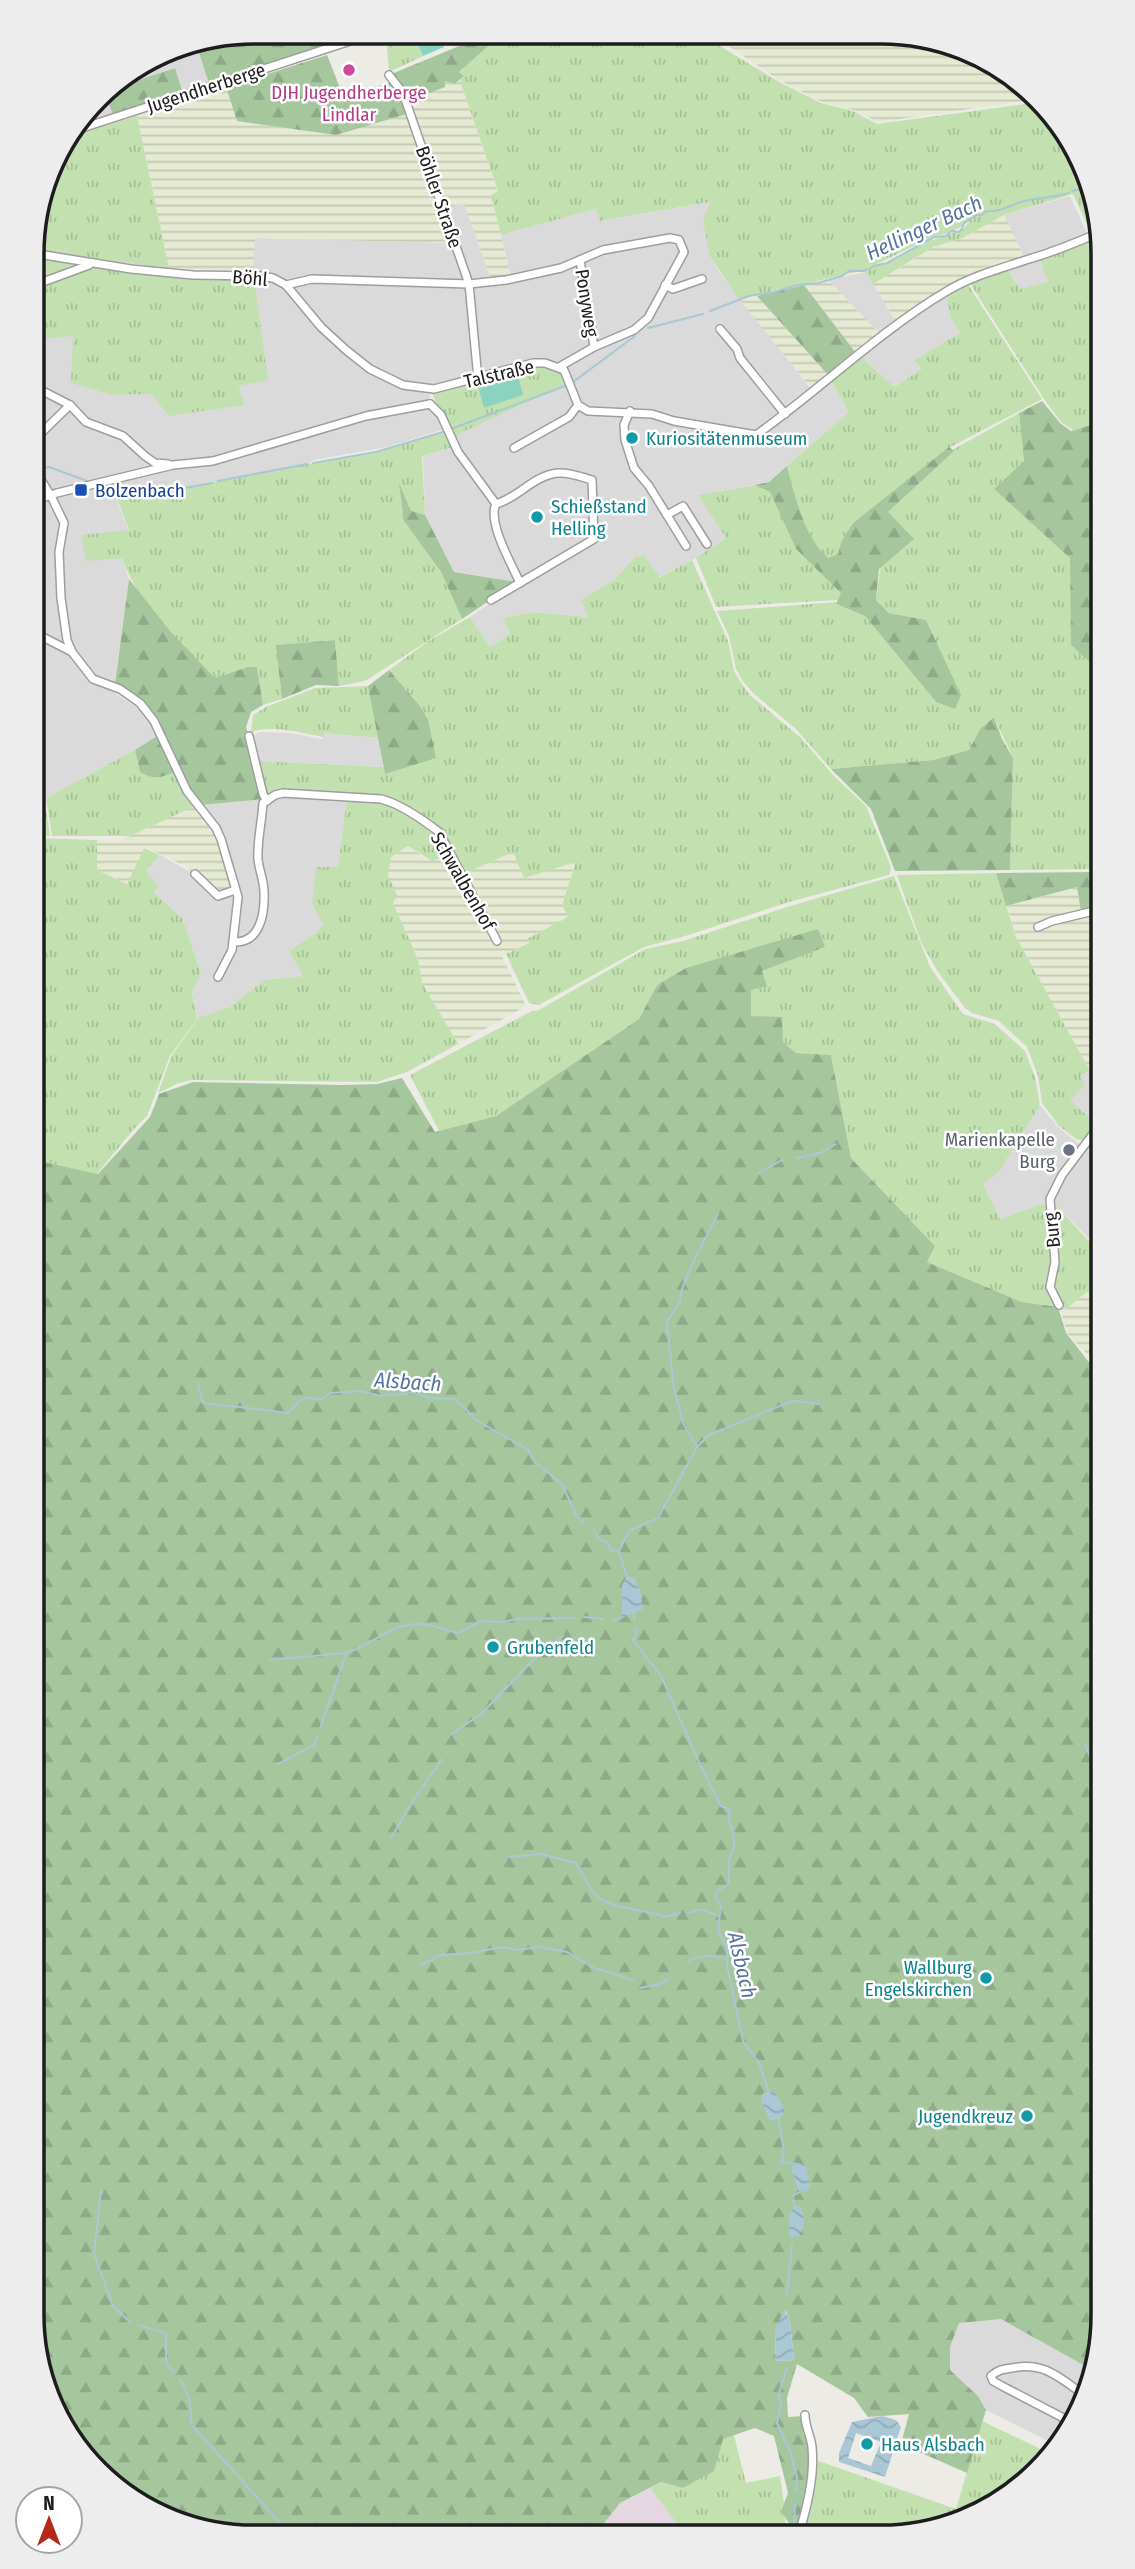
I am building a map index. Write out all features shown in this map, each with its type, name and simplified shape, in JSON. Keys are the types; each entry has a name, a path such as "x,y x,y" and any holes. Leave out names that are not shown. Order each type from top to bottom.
{"street":[{"name":"Jugendherberge","path":"87,127 341,44"},
{"name":"Böhler Straße","path":"389,75 403,93 469,284 478,379"},
{"path":"514,448 569,417 578,405 588,411 652,414 674,421 755,435 887,331 947,291 974,277 1090,236"},
{"name":"Ponyweg","path":"559,367 640,326 648,318 684,252 681,243 670,237 609,248 580,260 594,347"},
{"name":"Böhl","path":"44,255 90,264 193,275 273,278 286,285 321,327 370,369 403,385 430,389"},
{"path":"286,285 312,279 469,284 527,277 580,260"},
{"path":"44,281 90,264"},
{"path":"665,285 673,289 702,279"},
{"path":"720,329 737,349 740,359 785,414"},
{"name":"Talstraße","path":"430,389 533,363 564,370 578,405"},
{"path":"430,389 430,404"},
{"path":"44,392 70,405 83,420 123,436 155,463 173,465"},
{"path":"44,498 173,465 213,461 366,416 430,404 436,408 469,468 496,504 494,513 500,538 520,583"},
{"path":"44,431 70,405"},
{"path":"630,411 624,425 634,468 686,546"},
{"path":"491,600 593,541 592,480 556,473 535,481 513,498 496,504"},
{"path":"44,485 64,523 59,552 61,598 67,640 72,652 93,679 131,694 154,721 187,791 216,828 238,897 234,942 229,958 218,977"},
{"path":"667,515 683,506 707,544"},
{"path":"44,638 72,652"},
{"path":"234,942 243,942 254,936 262,919 264,891 258,859 263,803 267,801 249,736"},
{"name":"Schwalbenhof","path":"267,801 283,793 381,799 432,826 439,832 497,941"},
{"path":"195,874 218,896 235,890"},
{"path":"1038,927 1091,911"},
{"name":"Burg","path":"1059,1306 1050,1287 1055,1262 1050,1199 1062,1175 1091,1137"},
{"path":"1064,2418 993,2381 991,2376 1002,2370 1038,2365 1077,2390"},
{"path":"801,2525 812,2478 812,2448 805,2428 805,2415"}],"shaded area":[{"path":"199,52 209,84 183,93 174,68 133,82 161,65"},
{"path":"108,102 113,116 89,124"},
{"path":"1070,196 1087,234 1038,256 1049,282 1020,289 1007,269 1026,262 1004,215"},
{"path":"711,202 710,257 720,273 814,393 831,381 849,412 769,482 699,495 726,538 698,557 659,577 645,557 635,557 614,580 583,600 589,617 532,612 503,618 510,634 490,647 470,617 518,584 454,572 425,515 423,456 453,447 458,434 570,381 545,362 430,387 429,404 445,429 387,447 137,496 105,486 102,480 52,490 44,481 44,339 73,335 112,395 151,394 243,405 239,386 267,380 253,271 254,238 455,243 444,209 464,203 491,279 511,277 501,235 596,209 601,221"},
{"path":"866,272 898,325 947,294 950,317 960,333 915,359 923,369 895,387 860,356 883,337 828,280"},
{"path":"97,487 114,493 129,531 81,535 122,558 129,579 113,692 141,710 160,734 46,798 44,784 44,500"},
{"path":"259,732 289,733 323,739 324,733 379,738 383,767 257,761 252,737"},
{"path":"275,796 347,797 338,867 316,868 323,924 316,933 289,951 304,976 264,980 230,1007 197,1019 192,992 201,974 183,919 152,892 146,871 160,855 194,874 200,805"},
{"path":"1091,1071 1091,1119 1069,1101 1084,1085 1079,1076"},
{"path":"1040,1105 1058,1127 1084,1148 1091,1139 1091,1241 1050,1199 1047,1206 1042,1204 1000,1219 983,1184 999,1172"},
{"path":"1001,2318 1085,2366 1070,2408 1049,2442 986,2410 978,2396 950,2370 950,2347 959,2323"},
{"path":"650,2488 678,2525 603,2525 620,2503"}],"green space":[{"path":"253,44 331,44 209,84 199,52"},
{"path":"388,44 418,44 423,56 389,72"},
{"path":"418,44 443,44 444,47 423,56"},
{"path":"464,44 491,44 459,72 464,76 455,84 445,81 445,87 406,102 410,113 336,135 237,121 226,87 327,55 344,98 392,82 389,75"},
{"path":"491,44 710,44 720,46 779,82 821,103 853,111 877,124 1028,104 1063,148 1084,199 1089,229 1073,194 1004,215 962,238 933,247 873,284 866,272 876,265 891,262 927,242 963,229 970,221 865,270 739,299 710,257 703,221 710,202 600,221 596,209 501,235 491,195 498,191 460,81 464,76 459,72"},
{"path":"725,44 895,44 923,48 974,65 998,79 1025,101 878,122 854,110 822,102 781,81"},
{"path":"175,68 183,93 113,116 109,102 134,82"},
{"path":"445,80 455,84 460,81 498,192 491,195 511,277 491,279 464,203 444,209 407,101 444,87"},
{"path":"226,87 237,121 336,135 408,113 452,243 255,238 253,271 169,268 137,116"},
{"path":"137,116 169,268 44,250 51,199 65,161 82,133"},
{"path":"1004,215 1025,259 968,277 896,322 873,284 933,247 962,238"},
{"path":"1090,240 1091,425 1073,430 1061,422 1044,399 969,282 1007,269 1020,289 1048,282 1039,258"},
{"path":"44,258 76,266 44,278"},
{"path":"88,267 175,276 254,278 268,380 239,386 244,405 169,416 151,394 112,395 71,383 73,336 44,339 44,284"},
{"path":"828,280 879,333 856,353 804,285"},
{"path":"967,283 1042,399 949,448 853,523 842,540 839,554 827,558 806,527 787,466 849,412 831,381 860,356 895,387 922,369 914,360 960,333 950,317 947,294"},
{"path":"804,285 856,353 829,376 757,296"},
{"path":"757,296 829,376 811,388 740,300"},
{"path":"545,365 559,369 568,383 459,434 456,440 438,408 433,391"},
{"path":"517,373 523,395 484,408 478,386"},
{"path":"1042,401 1060,423 1071,431 1091,425 1091,663 1071,645 1070,558 994,489 1024,461 1019,413"},
{"path":"1019,413 1024,461 994,489 1071,558 1071,645 1091,663 1091,869 1010,870 1013,758 994,717 980,729 969,750 933,760 831,769 796,729 753,693 736,669 729,636 717,611 837,602 836,604 865,616 936,702 926,620 889,613 876,600 888,512 952,450"},
{"path":"446,431 453,447 422,456 425,515 411,512 400,487 404,521 441,572 462,619 365,681 339,686 335,640 277,645 282,699 263,705 257,667 215,679 149,607 138,592 122,558 86,561 81,535 129,530 115,493 105,486 137,496 378,451"},
{"path":"949,447 954,451 888,512 914,539 879,569 876,600 889,613 926,620 961,695 955,709 936,702 865,616 836,604 841,593 796,549 770,492 755,485 769,482 787,466 807,528 828,558 838,554 842,540 853,523"},
{"path":"399,483 411,511 425,515 454,572 517,582 462,619 441,572 404,521"},
{"path":"755,485 770,491 796,549 842,593 838,600 716,607 696,558 726,538 698,495"},
{"path":"644,556 660,577 692,560 728,641 734,671 740,681 750,695 801,738 834,776 866,806 891,867 889,875 789,902 644,947 539,1005 529,1003 506,954 529,943 527,939 568,917 562,905 576,862 524,878 513,852 464,874 440,832 391,801 269,794 265,790 257,761 383,767 386,774 420,706 389,670 427,642 470,617 490,647 510,634 503,618 532,612 588,617 582,600 614,580 635,557"},
{"path":"129,579 170,631 215,678 248,667 257,667 263,705 251,712 246,727 264,799 200,805 188,790 143,708 114,690"},
{"path":"335,640 339,686 316,685 282,699 276,645"},
{"path":"389,670 420,706 428,720 436,758 385,774 368,686"},
{"path":"368,686 379,738 324,733 324,737 276,729 251,733 253,715 266,707 315,688"},
{"path":"994,717 1013,758 1010,870 895,871 871,809 831,769 933,760 969,750 980,729"},
{"path":"160,734 176,771 162,777 149,776 140,772 135,750"},
{"path":"135,750 140,772 176,771 197,805 130,836 52,836 46,798"},
{"path":"44,796 50,836 44,836"},
{"path":"347,797 390,802 438,833 446,849 444,857 432,861 408,846 391,857 388,875 397,895 393,903 418,959 422,983 458,1044 407,1072 377,1082 192,1080 158,1093 171,1057 198,1018 230,1007 264,980 303,976 289,951 316,933 323,924 312,904 316,867 338,867"},
{"path":"197,805 215,828 234,890 218,896 185,866 145,847 128,884 97,870 97,840 117,841"},
{"path":"44,838 97,840 97,870 127,884 144,848 160,855 146,871 159,887 153,892 183,919 201,974 192,992 197,1019 170,1056 147,1116 97,1174 44,1162"},
{"path":"408,846 427,859 446,849 460,875 513,852 576,861 562,905 568,917 502,956 526,1006 458,1044 422,983 418,959 393,903 388,875 391,857"},
{"path":"1091,872 1091,910 1081,912 1077,887 1006,906 996,873"},
{"path":"996,873 1016,937 1090,1071 1080,1076 1085,1085 1070,1101 1091,1119 1091,1129 1082,1140 1076,1139 1059,1126 1042,1103 1038,1076 1027,1047 999,1021 972,1013 965,1008 938,972 921,942 897,875"},
{"path":"894,876 930,967 963,1014 995,1024 1025,1051 1035,1077 1040,1105 999,1172 983,1184 1000,1219 1042,1204 1047,1206 1053,1249 1049,1287 1058,1307 1022,1302 927,1262 935,1246 851,1158 831,1055 796,1053 751,1016 751,990 762,971 824,947 657,985 639,1019 496,1116 439,1131 410,1075 532,1011 539,1010 645,949 683,941"},
{"path":"1077,887 1081,912 1091,911 1091,1071 1016,937 1007,906"},
{"path":"818,929 825,947 762,971 767,986 751,990 751,1016 782,1017 783,1042 796,1053 831,1055 851,1158 935,1246 927,1262 1022,1302 1058,1307 1066,1333 1091,1365 1091,2329 1085,2366 1001,2319 959,2323 950,2347 950,2370 978,2396 986,2410 967,2473 901,2444 909,2414 868,2417 854,2398 797,2364 787,2398 788,2417 803,2416 803,2434 810,2439 810,2480 799,2525 790,2525 781,2511 788,2493 774,2436 755,2428 723,2439 714,2471 683,2488 661,2482 620,2503 603,2525 240,2525 186,2514 137,2490 96,2454 65,2408 51,2370 46,2343 44,1162 98,1174 150,1117 159,1094 193,1082 344,1085 377,1084 402,1078 435,1132 496,1116 639,1019 657,985 686,968","holes":["786,2310 794,2360 775,2361 776,2327"]},
{"path":"1051,1200 1091,1243 1091,1288 1066,1309 1056,1301 1051,1287 1055,1263"},
{"path":"1091,1288 1091,1351 1088,1355 1067,1333 1060,1307 1066,1309"},
{"path":"982,2421 1042,2450 1030,2464 998,2490 949,2514 909,2523 805,2525 815,2479 816,2460 956,2509"},
{"path":"734,2435 746,2483 780,2476 784,2503 781,2511 786,2525 678,2525 650,2488 661,2482 683,2488 723,2439"}],"water":[{"path":"634,1577 640,1590 643,1609 622,1618 622,1585 626,1578"},
{"path":"774,2092 783,2106 783,2116 770,2121 761,2100 763,2093"},
{"path":"796,2163 803,2163 807,2169 810,2187 806,2192 798,2190 791,2167"},
{"path":"794,2206 801,2207 803,2225 799,2236 789,2237 789,2215"},
{"path":"785,2309 790,2322 794,2360 775,2361 776,2327"},
{"path":"882,2416 896,2420 901,2427 885,2477 839,2462 839,2453 852,2422","holes":["856,2433 881,2442 871,2466 848,2458"]}],"waterway":[{"name":"Hellinger Bach","path":"1072,191 1080,189"},
{"name":"Hellinger Bach","path":"710,311 749,296 818,283 842,276 849,271 865,271 887,263 934,237 946,236 951,231 959,232 964,223 986,211 1069,193"},
{"name":"Hellinger Bach","path":"648,328 703,314"},
{"name":"Hellinger Bach","path":"573,382 635,336"},
{"name":"Hellinger Bach","path":"451,429 565,386"},
{"name":"Hellinger Bach","path":"313,463 376,452 446,431"},
{"name":"Hellinger Bach","path":"218,481 307,464"},
{"name":"Hellinger Bach","path":"44,468 49,467 90,482"},
{"name":"Hellinger Bach","path":"103,487 136,497 212,483"},
{"path":"797,1158 820,1153 836,1144"},
{"path":"759,1173 782,1160"},
{"path":"619,1551 629,1531 658,1518 697,1447 683,1423 673,1383 667,1322 680,1302 682,1289 693,1262 718,1214"},
{"name":"Alsbach","path":"198,1384 202,1401 206,1403 288,1413 300,1400 322,1399 330,1393 361,1391 380,1396 413,1393 431,1398 453,1399 476,1420 527,1449 536,1463 562,1484 577,1517 583,1522"},
{"path":"698,1446 709,1435 792,1401 819,1404"},
{"name":"Alsbach","path":"594,1530 599,1539 608,1543 611,1550 619,1551 628,1580"},
{"name":"Alsbach","path":"633,1613 635,1619"},
{"path":"584,1617 603,1619"},
{"path":"270,1660 346,1653 390,1631 410,1625 425,1624 459,1633 481,1621 574,1618"},
{"path":"612,1620 621,1618"},
{"name":"Alsbach","path":"636,1627 637,1633 633,1640 661,1676 721,1806 730,1810 729,1821 734,1847 729,1860 729,1884 717,1891 715,1898 721,1904 718,1931 727,1947 727,1966 743,2041 759,2063 769,2093"},
{"path":"452,1734 482,1713 541,1652 563,1636"},
{"path":"320,1729 346,1654"},
{"path":"278,1764 314,1745 317,1736"},
{"path":"1085,1744 1091,1759"},
{"path":"391,1838 442,1759"},
{"path":"509,1857 541,1854 576,1863 591,1889 603,1901 665,1917 680,1913"},
{"path":"688,1913 701,1909 719,1916"},
{"path":"421,1965 441,1955 502,1947 518,1950 540,1947 567,1952 594,1968 633,1980"},
{"path":"689,1961 707,1956 727,1959"},
{"path":"640,1988 659,1984 670,1978"},
{"name":"Alsbach","path":"778,2118 784,2150 782,2162 797,2164"},
{"path":"101,2190 94,2254 113,2306 130,2322"},
{"name":"Alsbach","path":"794,2206 793,2196 803,2190"},
{"name":"Alsbach","path":"787,2294 792,2244"},
{"path":"138,2325 166,2333 166,2363 174,2373"},
{"name":"Alsbach","path":"787,2368 779,2393 781,2406 777,2423 790,2451 797,2477 796,2491"},
{"path":"180,2380 189,2401 191,2424 282,2525"},
{"name":"Alsbach","path":"794,2525 795,2503"}],"place":[{"name":"DJH Jugendherberge Lindlar","path":"349,70"},
{"name":"Kuriositätenmuseum","path":"632,438"},
{"name":"Bolzenbach","path":"81,490"},
{"name":"Schießstand Helling","path":"537,517"},
{"name":"Marienkapelle Burg","path":"1069,1150"},
{"name":"Grubenfeld","path":"493,1647"},
{"name":"Wallburg Engelskirchen","path":"986,1978"},
{"name":"Jugendkreuz","path":"1027,2116"},
{"name":"Haus Alsbach","path":"867,2444"}]}
